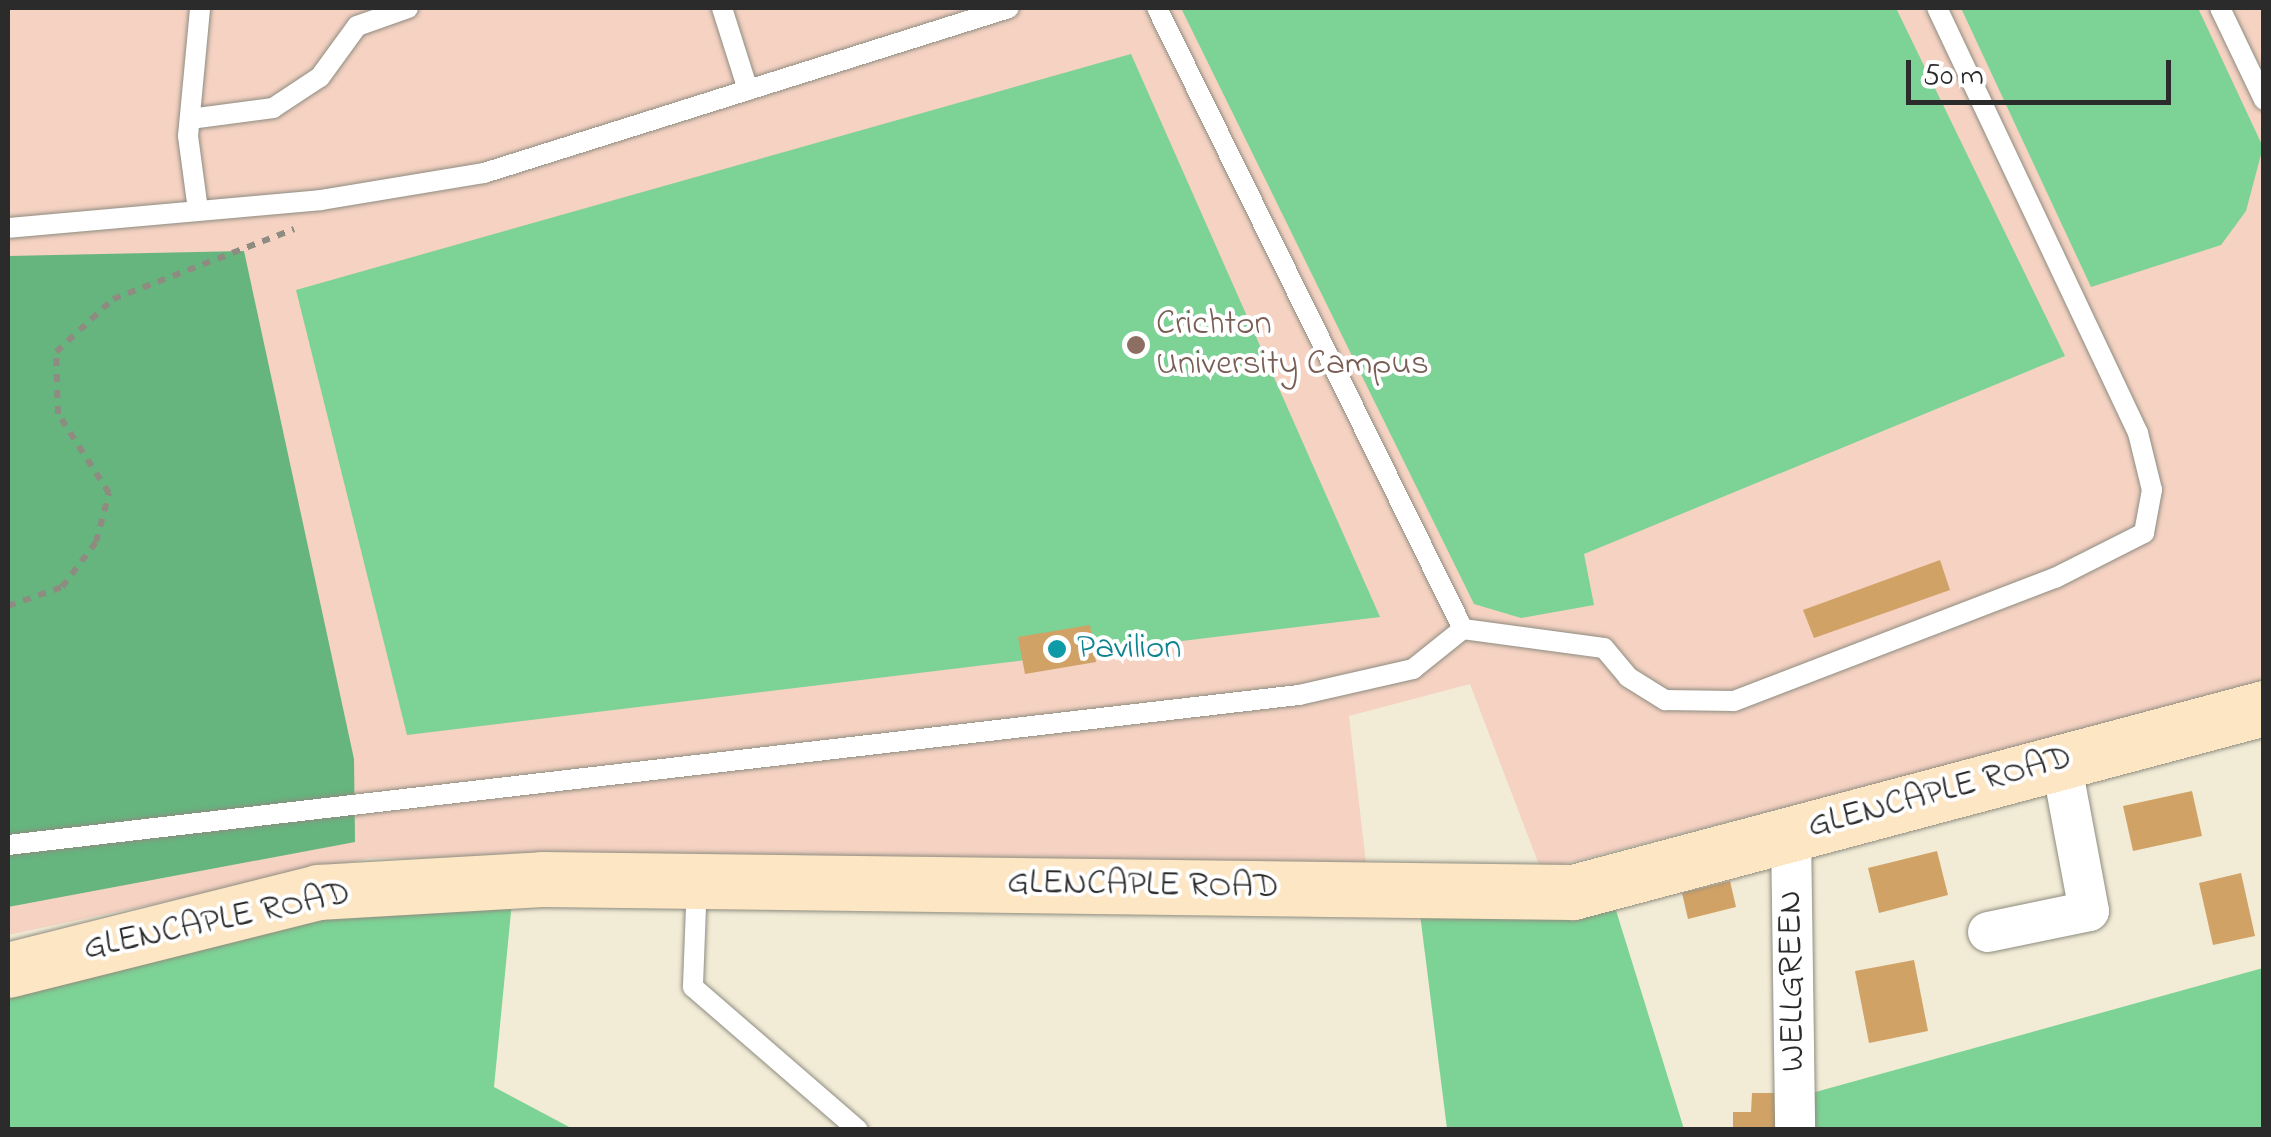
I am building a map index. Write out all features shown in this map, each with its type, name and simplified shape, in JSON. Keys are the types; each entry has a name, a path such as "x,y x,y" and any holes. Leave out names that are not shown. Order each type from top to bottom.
{"main road":[{"name":"GLENCAPLE ROAD","path":"8,970 318,892 542,879 1573,892 2264,708"}],"street":[{"path":"1988,932 2089,911 2062,762"},
{"name":"WELLGREEN","path":"1790,832 1794,1130"}],"lane":[{"path":"198,210 190,119 200,8"},
{"path":"190,119 273,108 320,77 357,26 408,8"},
{"path":"722,8 748,90"},
{"path":"8,228 321,200 484,173 1009,8"},
{"path":"1157,8 1463,629"},
{"path":"8,846 1299,696 1413,670 1463,629 1604,648 1628,676 1666,700 1734,701 2055,578 2144,533 2152,490 2138,433 1937,8"},
{"path":"2220,8 2264,100"},
{"path":"697,881 694,987 858,1130"}],"path":[{"path":"8,606 62,588 96,542 108,493 58,414 56,352 113,298 290,234 321,200"}],"shaded area":[{"name":"Crichton University Campus","path":"8,8 2263,8 2263,684 1541,870 1470,684 1349,716 1367,872 370,858 8,935"}],"green space":[{"path":"1181,8 1896,8 2065,356 1584,554 1594,605 1521,618 1474,604"},
{"path":"1961,8 2198,8 2263,147 2246,211 2221,245 2091,287"},
{"path":"1131,54 1380,617 407,735 296,290"},
{"path":"244,251 354,759 355,842 8,907 8,256"},
{"path":"514,881 494,1087 573,1129 8,1130 8,970"},
{"path":"1417,890 1614,904 1684,1129 1447,1129"},
{"path":"2263,968 2263,1129 1801,1130 1801,1096"}],"building":[{"path":"1940,560 1950,590 1814,638 1803,610"},
{"name":"Pavilion","path":"1090,625 1096,662 1025,674 1018,637"},
{"path":"2192,791 2202,836 2133,851 2123,806"},
{"path":"1937,851 1948,895 1879,913 1868,868"},
{"path":"2241,873 2255,936 2213,945 2199,883"},
{"path":"1730,881 1736,907 1688,919 1682,893"},
{"path":"1914,960 1928,1031 1869,1043 1855,971"},
{"path":"1752,1093 1784,1093 1784,1130 1733,1130 1733,1112 1751,1112"}],"place":[{"name":"Crichton University Campus","path":"1136,345"},
{"name":"Pavilion","path":"1057,649"}]}
